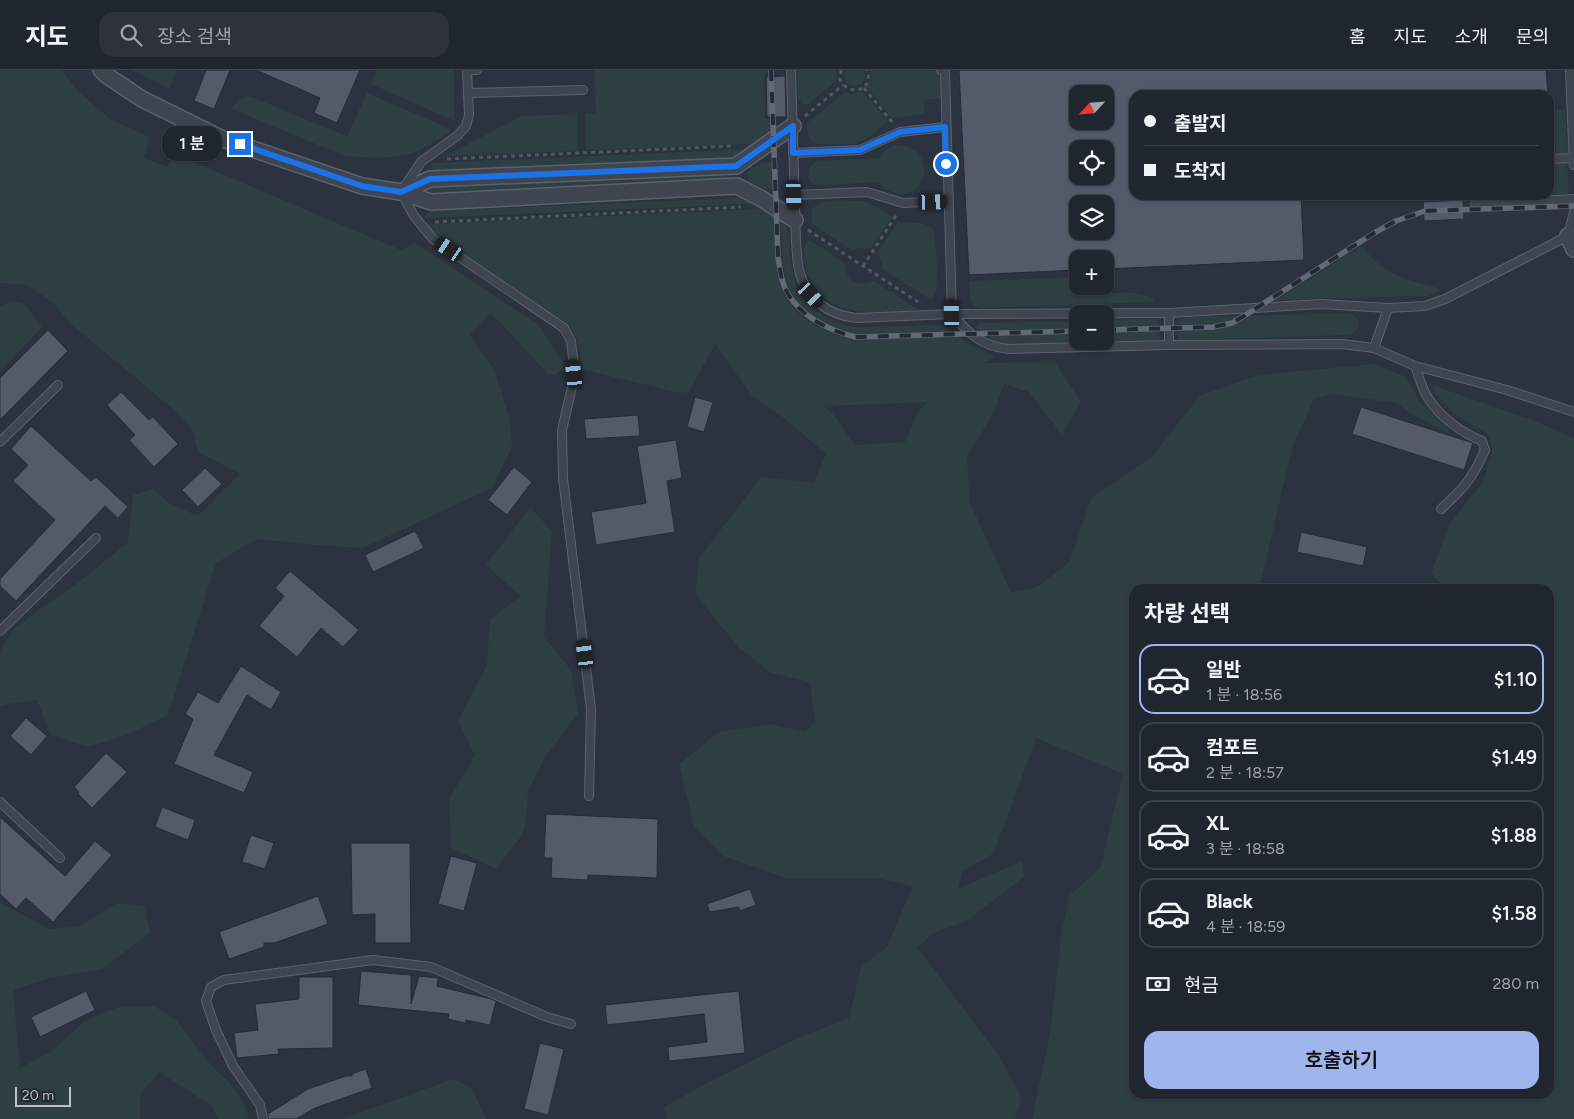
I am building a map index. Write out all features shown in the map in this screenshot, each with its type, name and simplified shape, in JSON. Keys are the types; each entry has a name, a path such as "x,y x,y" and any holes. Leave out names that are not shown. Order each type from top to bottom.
{"street":[{"path":"101,70 142,98 223,139 362,186 401,192 431,202 737,186 795,220"},
{"path":"401,192 430,179 736,166 793,126"},
{"path":"736,166 737,186"}],"lane":[{"path":"477,70 467,70 469,115 466,126 458,135 422,162 401,192 419,222 434,239 564,328 571,341 574,374 562,430 562,478 591,709 589,796"},
{"path":"792,70 794,195 799,270 811,295 819,304 833,313 842,316 856,318 937,314 1169,313 1321,304 1388,308 1425,306 1445,299 1571,242 1574,212"},
{"path":"941,70 945,72 945,127 952,314 969,334 994,347 1009,349 1169,345 1342,344 1374,348 1416,366 1507,390 1574,412"},
{"path":"1570,70 1574,165"},
{"path":"468,93 583,90"},
{"path":"793,153 860,150 900,132 945,127"},
{"path":"1554,159 1574,158"},
{"path":"794,195 867,192 903,203 948,201"},
{"path":"1475,205 1574,199"},
{"path":"1374,348 1388,308"},
{"path":"1169,313 1169,345"},
{"path":"1416,366 1428,397 1440,414 1469,436 1482,441 1485,450 1476,472 1441,509"},
{"path":"0,442 58,384"},
{"path":"0,631 96,538"},
{"path":"0,802 60,858"},
{"path":"264,1119 260,1105 229,1057 216,1030 206,1001 211,987 224,980 373,960 431,967 547,1017 571,1024"}],"path":[{"path":"842,70 840,80 843,85 853,90 864,88"},
{"path":"864,88 869,78 867,70"},
{"path":"793,126 843,85"},
{"path":"864,88 900,132"},
{"path":"422,162 439,159 751,146 756,152"},
{"path":"419,222 756,207 762,199"},
{"path":"863,266 895,220 903,203"},
{"path":"795,220 937,314"}],"shaded area":[{"path":"0,70 62,70 78,91 110,119 150,137 144,158 167,167 175,154 401,250 415,243 539,325 565,366 555,375 548,374 497,319 490,314 470,335 494,369 510,419 512,447 492,488 363,548 257,539 216,563 168,715 124,736 87,747 51,735 37,700 11,703 0,707 0,651 14,629 87,576 128,542 133,495 153,489 170,504 198,516 240,474 198,452 192,428 173,409 73,326 53,303 27,285 0,283"},
{"path":"132,70 177,70 169,89"},
{"path":"377,70 454,70 454,121 371,84"},
{"path":"594,70 768,70 768,73 764,75 765,118 770,120 771,132 758,144 586,150 585,114 596,113"},
{"path":"798,70 837,70 836,81 807,105 802,104 798,98"},
{"path":"846,70 864,70 865,77 863,82 855,86 850,85 846,82"},
{"path":"870,70 931,70 939,72 942,98 924,100 925,114 892,118 867,87 871,78"},
{"path":"862,91 888,121 871,136 854,144 826,145 816,143 809,137 807,123 845,92 852,94"},
{"path":"367,93 451,129 450,132 425,148 402,156 349,156 342,155 232,109 238,100 249,96 347,136"},
{"path":"1554,110 1565,110 1568,153 1556,153"},
{"path":"577,114 578,151 445,156 522,116"},
{"path":"895,145 908,147 917,152 922,160 923,179 918,187 910,192 893,193 880,182 819,185 813,184 808,177 810,166 818,161 878,158 887,149"},
{"path":"751,149 739,157 434,170 430,167 433,163"},
{"path":"763,162 774,162 774,189 764,189 748,180 747,171"},
{"path":"1567,163 1569,194 1554,195 1554,164"},
{"path":"722,174 726,177 723,181 431,193 428,190 431,187"},
{"path":"743,198 751,204 425,218 427,213 432,211"},
{"path":"828,201 863,201 892,217 870,249 859,248 853,251 812,224 812,210 822,203"},
{"path":"760,209 775,218 777,269 782,289 796,311 818,327 855,339 958,337 994,356 986,363 1055,362 1081,402 1062,435 1029,392 1004,384 993,414 967,457 970,503 1011,592 1037,587 1070,561 1091,498 1153,456 1199,396 1258,375 1374,364 1406,377 1420,402 1450,431 1447,432 1411,414 1397,403 1332,394 1314,399 1293,445 1260,584 1129,584 1129,1099 1554,1099 1554,584 1441,584 1431,573 1450,523 1482,483 1492,449 1488,434 1457,416 1433,391 1435,386 1532,420 1574,438 1574,1119 1032,1119 1050,1033 1062,930 1070,895 1100,868 1123,774 1036,738 994,853 962,872 958,889 1022,861 1024,877 967,921 936,932 917,947 999,1056 1022,1098 1015,1119 667,1119 664,1107 705,1084 798,1038 849,1018 861,966 887,947 913,886 877,878 786,878 723,856 694,826 679,764 719,732 770,724 805,732 815,722 810,682 771,673 739,648 695,594 699,558 761,477 814,483 826,454 785,419 753,397 715,344 689,392 680,393 580,369 579,344 567,323 436,234 427,224","holes":["928,402 918,411 905,442 855,445 834,415 824,406"]},
{"path":"781,221 788,232 792,268 801,293 809,303 828,318 855,327 936,325 954,332 855,334 821,322 802,307 789,287 783,262"},
{"path":"898,222 922,223 932,228 935,235 937,279 934,295 931,300 882,269 882,262 877,253"},
{"path":"811,241 845,263 847,274 854,281 863,284 874,281 919,310 861,311 835,304 823,296 808,276 805,266 804,245"},
{"path":"1362,246 1379,264 1397,275 1441,289 1428,296 1276,300"},
{"path":"1069,277 1069,295 1114,295 1114,293 1124,292 1142,294 1150,297 1155,302 981,308 974,306 970,298 970,281"},
{"path":"11,301 24,304 42,327 0,372 0,306"},
{"path":"1348,313 1356,317 1359,324 1356,330 1349,335 1178,340 1178,330 1223,327 1248,316"},
{"path":"1239,316 1221,323 1178,325 1179,320 1185,317"},
{"path":"1153,319 1158,321 1159,326 1114,327 1114,320"},
{"path":"1069,321 1069,328 980,331 976,327 980,323"},
{"path":"1159,331 1160,340 1114,342 1114,332"},
{"path":"1069,333 1069,343 1008,345 996,343 986,336"},
{"path":"530,507 552,531 544,637 571,670 578,713 545,757 528,791 526,820 522,835 496,869 451,848 449,799 475,755 458,721 487,665 490,620 520,596 486,565"},
{"path":"0,902 49,929 80,926 117,903 144,906 150,933 102,969 46,979 13,990 20,1068 52,1051 86,1020 121,1006 154,1006 176,1020 211,1065 229,1082 244,1103 249,1119 218,1119 212,1106 159,1072 140,1095 140,1119 0,1119"},
{"path":"453,1079 472,1088 486,1119 342,1119"}],"building":[{"path":"206,70 230,70 214,109 194,101"},
{"path":"256,70 360,70 337,123 314,113 320,98"},
{"path":"959,70 1546,70 1548,90 1129,90 1129,200 1301,200 1304,260 1114,269 1114,250 1069,250 1069,270 969,275"},
{"path":"785,76 786,117 767,117 766,77"},
{"path":"1463,200 1464,219 1424,221 1423,202"},
{"path":"48,330 68,351 0,420 0,378"},
{"path":"121,392 149,420 153,417 178,444 154,467 129,440 135,435 107,405"},
{"path":"695,397 713,402 704,432 687,427"},
{"path":"1361,407 1473,443 1464,470 1352,434"},
{"path":"638,415 640,436 586,439 584,419"},
{"path":"31,426 91,481 96,477 128,507 118,518 105,506 16,601 0,586 0,579 55,520 13,481 28,465 11,449"},
{"path":"676,440 682,478 667,481 675,532 596,545 591,512 646,503 637,446"},
{"path":"514,467 532,482 507,515 488,500"},
{"path":"205,468 222,484 198,507 182,490"},
{"path":"415,531 424,548 373,572 365,555"},
{"path":"1301,532 1367,547 1363,566 1297,552"},
{"path":"290,571 359,630 343,647 321,628 297,657 259,626 284,596 275,588"},
{"path":"241,666 281,692 271,710 247,695 214,755 253,772 244,793 174,764 193,719 185,714 198,692 218,703"},
{"path":"26,718 47,736 31,755 10,736"},
{"path":"106,753 127,772 92,808 78,794 79,792 74,787"},
{"path":"162,807 195,820 188,840 155,827"},
{"path":"546,814 658,819 657,878 588,875 588,880 551,878 552,858 544,858"},
{"path":"0,817 65,876 95,841 112,855 53,922 26,898 16,909 0,894"},
{"path":"251,835 274,843 265,869 242,862"},
{"path":"351,843 410,843 411,943 375,943 375,914 352,915"},
{"path":"451,856 477,863 464,911 438,904"},
{"path":"750,889 756,905 740,911 739,907 710,912 707,904"},
{"path":"318,896 328,924 274,943 264,943 264,947 229,959 219,932"},
{"path":"361,971 411,975 411,1004 419,976 438,978 437,986 496,1001 490,1025 466,1020 465,1023 448,1019 449,1014 358,1005"},
{"path":"299,977 333,977 333,1048 278,1049 279,1054 237,1058 234,1033 258,1030 255,1004 299,999"},
{"path":"86,991 95,1010 40,1037 31,1017"},
{"path":"739,991 745,1053 669,1061 668,1047 707,1042 704,1014 607,1025 605,1005"},
{"path":"540,1043 564,1049 548,1115 524,1109"},
{"path":"366,1069 372,1088 315,1108 296,1119 268,1119 268,1114 308,1089 346,1076 352,1076 352,1074"}],"railway":[{"path":"771,70 778,257 781,276 786,290 801,310 826,327 855,337 1069,331"},
{"path":"1114,330 1213,327 1232,323 1374,233 1396,221 1425,211 1574,206"}],"route":[{"path":"240,144 362,186 401,192 430,179 736,166 793,126 793,153 860,150 900,132 945,127 946,164"}]}
